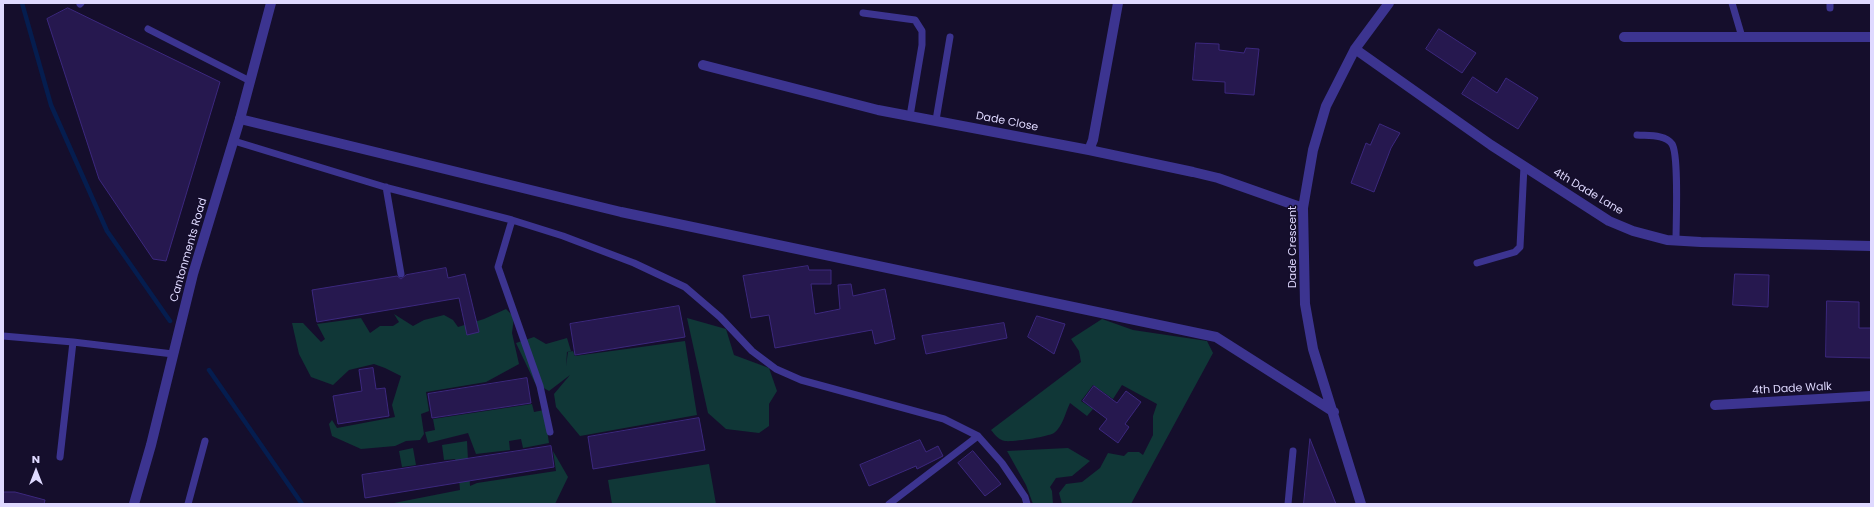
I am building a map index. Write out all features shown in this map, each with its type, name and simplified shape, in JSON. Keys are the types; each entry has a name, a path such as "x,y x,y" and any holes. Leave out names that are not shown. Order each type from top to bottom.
{"street":[{"name":"Cantonments Road","path":"134,504 151,445 193,274 234,141 271,3"},
{"path":"1089,150 1118,3"},
{"name":"Dade Crescent","path":"1361,504 1314,348 1305,304 1303,208 1313,150 1326,106 1355,49 1389,3"},
{"path":"1624,37 1871,38"},
{"name":"4th Dade Lane","path":"1355,49 1484,141 1609,220 1634,231 1667,240 1871,246"},
{"name":"Dade Close","path":"703,65 878,110 1089,150 1218,178 1303,208"},
{"path":"240,119 621,212 1216,338 1334,412"},
{"name":"4th Dade Walk","path":"1715,405 1871,396"}],"lane":[{"path":"1732,3 1742,38"},
{"path":"862,13 915,20 922,31 922,44 910,116"},
{"path":"148,29 250,81"},
{"path":"936,120 950,37"},
{"path":"1637,135 1656,136 1666,139 1672,144 1676,174 1676,240"},
{"path":"234,141 386,187 512,220 564,236 634,262 685,287 720,317 752,351 776,369 801,380 944,419 978,436 1002,463 1025,497 1027,504"},
{"path":"1477,263 1515,252 1520,247 1524,166"},
{"path":"386,187 401,274"},
{"path":"512,220 498,267 540,386 550,432"},
{"path":"3,336 73,342 173,354"},
{"path":"60,457 73,342"},
{"path":"889,504 978,436"},
{"path":"188,504 206,441"},
{"path":"1288,504 1293,451"}],"green space":[{"path":"506,309 514,317 512,333 519,364 486,382 426,392 429,411 421,414 424,434 420,440 406,441 395,446 361,449 332,436 329,424 332,420 337,428 395,417 392,405 401,376 374,364 349,370 333,385 311,377 299,354 292,323 303,323 321,342 325,339 317,324 361,318 370,333 380,326 393,326 399,322 394,314 413,326 424,320 444,315 453,320 458,327 484,319"},
{"path":"687,318 726,329 734,355 769,368 777,391 769,404 769,426 759,433 726,429 708,413"},
{"path":"1102,319 1133,330 1207,341 1213,353 1131,504 1062,504 1059,493 1066,484 1082,482 1100,468 1108,453 1124,456 1128,452 1139,452 1143,455 1153,435 1153,416 1157,404 1122,385 1113,399 1093,385 1081,401 1093,409 1087,416 1070,403 1062,423 1054,433 1030,439 1005,441 999,438 991,430 1081,362 1079,351 1071,339"},
{"path":"534,337 546,344 567,338 571,351 567,352 566,366 568,352 573,351 575,356 685,341 697,415 580,436 556,407 554,394 570,375 549,391 535,383 516,343"},
{"path":"532,404 534,412 544,410 549,443 523,448 521,439 509,441 510,450 476,454 468,433 428,443 425,432 435,430 433,419"},
{"path":"467,441 468,460 456,462 455,459 444,460 442,445"},
{"path":"413,448 416,465 402,467 399,451"},
{"path":"1068,448 1090,461 1072,476 1056,478 1050,487 1052,491 1053,504 1033,504 1026,485 1007,451"},
{"path":"553,451 568,477 555,504 389,504 460,490 458,467 469,467 470,486 477,483 556,471"},
{"path":"709,464 716,504 612,504 608,480"}],"building":[{"path":"68,8 220,82 166,261 153,259 99,179 47,19"},
{"path":"1439,29 1476,53 1462,73 1426,49"},
{"path":"1196,43 1219,44 1219,50 1244,53 1246,48 1259,49 1254,95 1225,93 1225,82 1193,80"},
{"path":"1473,77 1497,93 1506,78 1538,98 1518,129 1462,94"},
{"path":"1380,124 1400,133 1391,148 1374,192 1351,183 1366,143 1370,145"},
{"path":"808,266 809,270 831,270 831,284 811,284 815,314 840,309 838,285 851,284 853,296 885,289 895,339 875,344 872,330 775,348 769,315 751,318 743,276"},
{"path":"446,268 448,278 465,274 479,332 467,335 459,298 317,322 312,290 397,276 401,279 406,275"},
{"path":"1735,274 1769,275 1768,307 1733,305"},
{"path":"1827,301 1859,302 1859,328 1871,328 1871,358 1826,357"},
{"path":"679,306 685,337 575,355 570,324"},
{"path":"1037,316 1065,324 1054,354 1028,337"},
{"path":"1004,323 1007,338 926,354 922,336"},
{"path":"373,368 376,389 385,388 389,416 338,424 333,396 362,391 359,370"},
{"path":"527,378 531,403 432,418 428,394"},
{"path":"1094,386 1117,403 1126,391 1141,402 1125,424 1129,427 1118,443 1099,429 1107,419 1083,401"},
{"path":"699,418 705,450 593,469 588,437"},
{"path":"1310,439 1336,504 1304,504"},
{"path":"920,440 926,452 938,446 943,456 917,469 916,466 869,486 860,465"},
{"path":"551,446 554,467 365,498 362,475"},
{"path":"973,451 1001,484 985,496 958,463"},
{"path":"3,492 15,492 45,500 44,504 3,504"}],"waterway":[{"path":"22,3 51,105 107,231 170,321"},
{"path":"209,370 302,504"}]}
